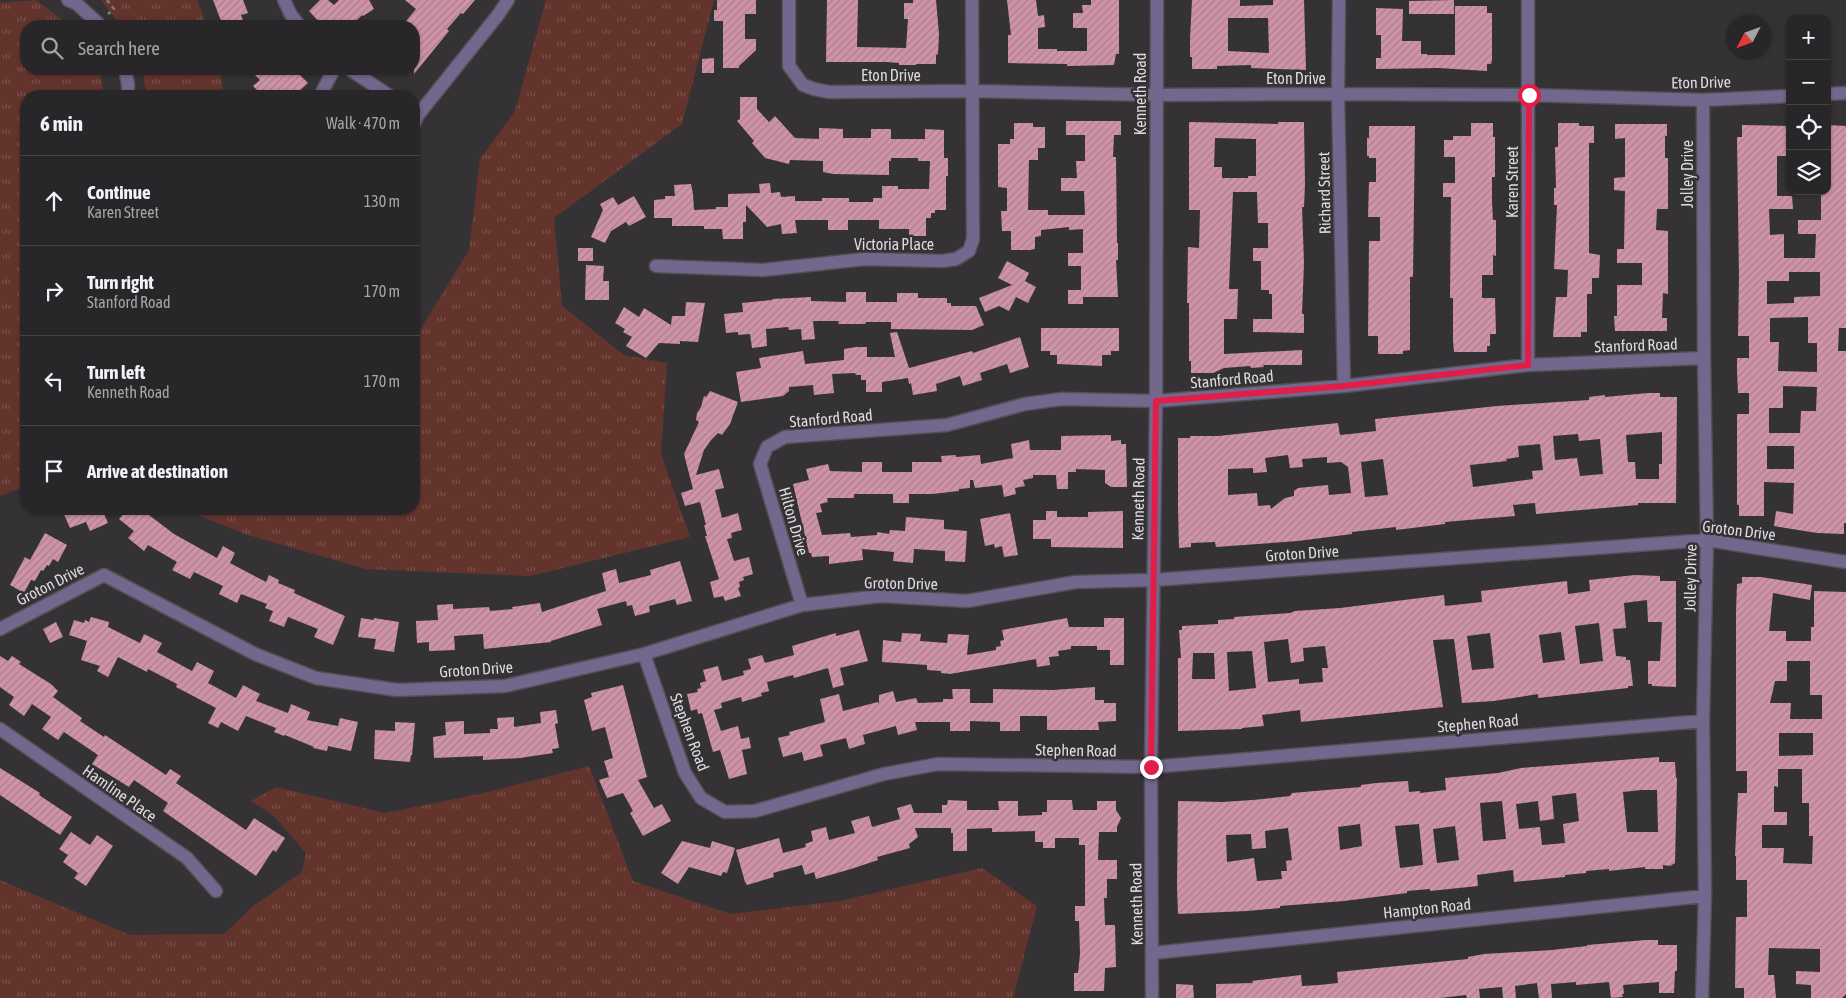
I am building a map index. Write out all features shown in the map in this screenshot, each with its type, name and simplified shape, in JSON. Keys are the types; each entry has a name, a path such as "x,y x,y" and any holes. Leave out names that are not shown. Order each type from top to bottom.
{"street":[{"path":"68,0 77,4 94,20"},
{"path":"284,0 296,20"},
{"path":"420,111 508,0"},
{"name":"Eton Drive","path":"790,0 789,66 803,85 829,92 972,91 1156,95 1529,95 1703,100 1786,96"},
{"path":"972,0 972,91"},
{"name":"Kenneth Road","path":"1152,998 1151,767 1156,401 1157,0"},
{"name":"Richard Street","path":"1339,0 1338,94 1344,386"},
{"name":"Karen Street","path":"1528,0 1528,365"},
{"path":"126,75 128,90"},
{"path":"323,90 331,75"},
{"path":"358,75 381,90"},
{"name":"Victoria Place","path":"656,266 763,270 865,258 943,261 956,259 969,252 973,239 972,91"},
{"path":"1831,94 1846,93"},
{"name":"Jolley Drive","path":"1702,998 1705,896 1703,721 1707,540 1703,100"},
{"name":"Stanford Road","path":"768,447 785,437 947,425 1026,404 1062,399 1156,401 1344,386 1528,365 1704,358"},
{"name":"Hilton Drive","path":"768,447 760,464 802,605"},
{"name":"Groton Drive","path":"0,629 104,575 255,654 316,678 397,690 505,686 644,654 802,605 880,596 967,601 1076,582 1153,580 1707,540 1846,562"},
{"name":"Stephen Road","path":"644,654 685,773 701,798 725,812 755,811 884,774 938,764 1151,767 1703,721"},
{"name":"Hamline Place","path":"0,729 186,858 216,891"},
{"name":"Hampton Road","path":"1153,953 1705,896"}],"green space":[{"path":"36,0 62,20 20,20 20,75 101,75 103,90 20,90 20,488 0,496 0,3"},
{"path":"101,0 197,0 205,20 116,20"},
{"path":"546,0 714,0 682,124 554,218 562,306 624,355 667,363 661,454 690,537 530,576 366,569 248,535 197,515 420,515 420,330 469,250 480,159 515,111"},
{"path":"143,75 221,75 223,90 146,90"},
{"path":"589,766 633,881 731,914 840,901 982,868 1037,906 1013,998 0,998 0,880 130,935 224,934 253,906 302,872 306,853 275,817 251,801 276,787 385,813 484,793"}],"building":[{"path":"213,0 243,0 248,13 241,15 243,20 221,20"},
{"path":"320,0 328,0 334,5 339,0 369,0 374,9 357,20 317,20 309,11"},
{"path":"405,0 475,0 447,29 449,31 420,67 420,20 407,20 416,9"},
{"path":"717,0 756,0 756,14 745,14 745,39 756,39 756,50 739,68 723,68 723,21 714,21 714,10 717,10"},
{"path":"827,0 858,0 857,47 906,48 908,19 904,19 904,3 913,3 913,0 936,0 939,34 936,64 899,65 899,63 887,62 826,62"},
{"path":"1007,0 1036,0 1038,16 1044,15 1045,27 1038,28 1038,49 1087,51 1087,28 1073,28 1073,13 1083,13 1082,5 1091,5 1091,0 1119,0 1119,54 1116,54 1114,65 1067,66 1067,64 1008,63 1008,35 1011,35"},
{"path":"1192,0 1240,0 1240,6 1273,5 1273,0 1304,0 1306,70 1251,68 1251,65 1217,66 1217,69 1192,69 1190,39","holes":["1228,18 1268,18 1269,53 1228,51"]},
{"path":"1454,0 1454,14 1409,14 1409,1"},
{"path":"1455,6 1487,6 1487,13 1492,13 1492,60 1491,64 1487,64 1487,71 1439,68 1376,69 1376,58 1381,58 1381,35 1376,35 1376,8 1403,9 1402,41 1421,41 1421,54 1455,55"},
{"path":"714,58 714,73 702,73 702,59"},
{"path":"255,75 300,75 308,83 300,90 257,90 253,86 260,80"},
{"path":"740,97 757,97 757,109 769,122 775,116 795,138 819,139 819,128 843,129 843,138 871,138 871,129 891,129 891,139 925,139 925,129 944,130 944,158 948,158 946,210 935,210 935,213 931,213 931,218 926,218 926,236 909,236 909,229 879,229 879,220 848,220 848,230 828,230 828,220 795,220 797,233 782,234 781,224 767,227 746,205 743,239 723,239 722,229 704,229 704,226 672,226 672,218 654,218 654,200 665,199 665,196 675,196 674,185 691,184 694,210 728,207 728,194 760,193 759,184 770,183 771,193 780,192 781,197 795,196 795,201 849,198 849,202 873,202 873,198 882,198 882,186 898,186 898,189 929,189 930,161 918,161 918,158 891,158 891,161 889,161 889,175 833,174 823,172 823,161 790,160 789,164 765,158 737,121 740,119"},
{"path":"1066,121 1121,121 1121,135 1114,135 1113,157 1116,157 1118,297 1083,297 1083,304 1068,304 1068,290 1081,290 1081,266 1068,266 1068,253 1083,253 1083,229 1069,230 1069,227 1041,230 1041,236 1035,237 1035,249 1030,250 1011,250 1011,231 1002,231 1001,211 1007,211 1007,188 998,187 998,144 1010,144 1010,139 1014,139 1014,123 1033,123 1033,127 1045,127 1045,148 1038,148 1038,160 1029,160 1028,210 1048,210 1048,215 1085,215 1084,191 1061,191 1061,178 1077,178 1076,161 1085,161 1085,135 1066,135"},
{"path":"1189,122 1278,124 1278,122 1304,122 1305,184 1304,207 1302,207 1304,263 1302,314 1304,314 1304,333 1253,332 1253,319 1272,319 1272,294 1269,294 1269,290 1261,290 1261,261 1253,261 1253,248 1268,248 1268,223 1258,223 1257,192 1233,192 1229,289 1238,289 1237,319 1224,319 1224,354 1302,350 1302,365 1263,365 1264,367 1224,368 1213,373 1191,373 1191,361 1189,361 1189,303 1187,303 1188,247 1199,248 1200,210 1189,210","holes":["1215,138 1256,139 1256,176 1248,176 1248,178 1222,178 1222,167 1214,167"]},
{"path":"1471,123 1493,123 1493,137 1495,137 1495,177 1492,177 1492,201 1493,220 1496,220 1496,256 1493,255 1493,275 1482,275 1482,298 1495,298 1496,334 1490,334 1490,346 1487,346 1487,352 1454,352 1453,298 1450,298 1451,197 1443,197 1443,183 1455,183 1455,157 1444,157 1444,140 1453,140 1453,136 1471,136"},
{"path":"1558,123 1579,123 1579,126 1594,126 1594,143 1589,143 1589,253 1600,255 1599,278 1592,278 1592,294 1587,294 1587,332 1581,332 1581,337 1553,337 1556,297 1567,297 1568,270 1554,269 1557,205 1554,205 1554,188 1556,188 1555,147 1558,147"},
{"path":"1615,124 1667,124 1665,158 1668,158 1668,209 1657,209 1656,230 1668,231 1668,294 1663,293 1662,318 1667,318 1667,331 1615,331 1614,316 1617,316 1617,285 1642,285 1642,263 1617,263 1617,249 1624,249 1625,191 1614,190 1614,178 1625,177 1625,138 1615,139"},
{"path":"1742,125 1786,126 1786,156 1777,156 1777,196 1792,196 1793,209 1769,209 1770,235 1784,234 1784,258 1815,258 1816,234 1798,234 1798,220 1821,220 1821,195 1831,195 1831,125 1846,126 1846,328 1839,328 1838,351 1846,351 1846,523 1844,523 1844,534 1817,533 1774,526 1776,511 1793,514 1794,483 1764,482 1764,516 1739,516 1739,505 1737,505 1737,414 1749,414 1749,393 1738,393 1737,358 1749,358 1749,336 1738,336 1737,137 1742,137","holes":["1789,272 1820,272 1820,296 1794,297 1794,303 1767,304 1767,281 1789,281","1808,317 1808,343 1817,343 1817,372 1778,371 1779,342 1770,342 1770,318","1783,386 1817,387 1816,411 1801,411 1800,433 1769,433 1769,408 1783,408","1767,446 1794,446 1794,469 1767,469"]},
{"path":"1369,126 1415,126 1413,277 1410,277 1410,350 1403,351 1403,354 1378,354 1378,336 1368,336 1369,241 1380,241 1380,217 1368,217 1369,182 1376,182 1376,158 1369,158 1367,156"},
{"path":"634,196 646,217 629,226 626,222 611,231 605,243 591,237 603,210 600,204 613,197 618,205"},
{"path":"578,248 593,248 593,261 578,261"},
{"path":"1007,261 1029,273 1025,281 1036,287 1028,303 1016,297 1009,311 999,306 985,312 979,298 1012,285 998,278"},
{"path":"586,265 604,266 603,281 609,281 609,300 585,300"},
{"path":"846,292 866,292 866,302 897,302 897,293 918,293 918,298 947,298 947,303 951,303 951,306 976,306 984,325 972,330 891,329 891,322 838,324 839,321 813,321 815,339 802,340 801,329 789,330 788,327 766,329 767,346 752,348 750,334 726,333 724,314 743,312 742,303 811,297 811,301 846,302"},
{"path":"686,302 705,303 698,342 680,341 680,344 659,343 646,358 626,346 632,337 623,332 625,329 615,323 624,307 639,317 644,308 671,325 672,316 685,316"},
{"path":"1041,328 1119,328 1119,351 1111,351 1111,355 1102,355 1102,366 1057,364 1057,355 1050,355 1050,351 1041,351"},
{"path":"897,332 909,368 972,351 973,353 1020,337 1029,367 1010,373 1007,364 980,373 982,380 963,386 960,376 936,384 937,391 913,395 908,378 882,382 882,392 866,392 866,380 861,380 861,375 856,375 855,373 832,374 834,393 814,395 813,385 789,387 789,391 783,396 741,402 736,372 761,368 759,358 803,351 805,364 844,360 844,349 856,347 867,347 867,357 895,357 890,333"},
{"path":"710,391 738,402 730,424 722,435 718,433 711,440 704,450 696,475 719,469 724,488 715,490 722,518 738,513 742,530 731,533 732,538 727,539 734,561 749,557 753,574 743,577 744,580 739,582 740,587 738,588 741,596 725,601 723,596 714,598 710,582 719,579 705,536 707,536 704,525 706,525 700,502 685,506 681,493 693,489 684,454 699,422 696,420 697,413 704,396 706,397"},
{"path":"1660,393 1660,397 1677,397 1676,503 1638,503 1638,505 1536,514 1535,503 1513,505 1515,516 1445,522 1445,524 1396,530 1396,527 1352,532 1352,534 1298,541 1216,547 1215,542 1191,543 1191,547 1179,548 1178,438 1218,436 1338,423 1340,435 1376,431 1375,419 1497,406 1589,400 1589,397 1605,395 1605,397","holes":["1662,432 1662,464 1659,464 1659,479 1636,479 1635,462 1628,462 1626,435","1578,434 1579,441 1600,439 1603,474 1580,476 1577,458 1555,460 1553,436","1540,444 1543,470 1532,471 1533,479 1473,487 1470,465 1507,461 1506,459 1519,457 1518,446","1288,455 1290,468 1303,467 1302,459 1327,457 1327,463 1341,462 1348,467 1351,493 1329,495 1328,485 1298,488 1294,491 1294,496 1285,498 1271,509 1270,505 1258,506 1257,493 1228,495 1228,469 1253,468 1253,473 1267,472 1265,458","1383,459 1388,495 1365,497 1361,462"]},
{"path":"1111,435 1111,441 1121,440 1121,444 1126,444 1127,487 1111,487 1105,483 1105,470 1076,469 1076,472 1068,472 1068,489 1057,489 1056,475 1033,475 1033,478 1023,480 1025,486 1015,488 1016,494 1004,497 1002,485 975,488 973,480 970,480 970,488 959,489 959,491 909,494 909,503 893,503 893,494 854,494 854,498 827,498 828,502 820,504 822,512 816,513 822,535 850,533 851,537 877,535 877,532 889,534 890,530 905,531 906,517 944,520 944,529 967,531 965,562 945,561 945,551 914,549 913,563 893,561 894,552 862,549 863,560 829,564 829,556 812,557 811,553 809,553 793,484 809,480 806,469 828,464 830,471 862,472 862,462 882,462 882,472 912,472 912,462 942,462 941,456 980,455 981,464 1013,458 1011,444 1029,440 1030,450 1061,450 1061,436"},
{"path":"1046,511 1057,511 1057,517 1088,517 1088,512 1123,511 1123,548 1051,547 1051,539 1033,539 1033,520 1046,520"},
{"path":"1010,513 1018,555 1004,557 1002,546 995,548 994,544 985,546 980,519"},
{"path":"64,515 105,515 108,523 90,531 86,522 70,528"},
{"path":"122,515 149,515 174,534 217,558 223,546 235,553 230,563 266,582 269,575 279,580 278,583 295,590 294,593 345,616 333,645 314,637 318,629 288,617 284,627 269,621 273,611 265,608 267,604 241,594 237,603 219,594 223,586 194,572 190,579 172,570 177,562 148,545 144,551 128,538 134,531 119,519"},
{"path":"45,533 67,545 58,562 53,559 49,566 47,565 43,571 41,570 35,581 31,580 24,593 10,585 25,557 30,560"},
{"path":"680,561 692,601 677,605 675,599 649,606 650,612 635,616 632,605 627,606 626,601 597,609 602,625 551,642 484,649 483,634 454,636 455,650 429,651 429,642 417,643 416,621 438,620 437,605 453,604 453,609 489,607 490,611 513,609 512,607 540,603 542,612 606,591 602,573 616,569 619,583 651,575 650,570"},
{"path":"1635,575 1660,576 1660,581 1676,581 1676,687 1652,686 1652,684 1648,684 1648,661 1660,661 1662,622 1648,622 1647,600 1624,603 1626,628 1613,629 1616,656 1626,657 1626,660 1630,660 1633,686 1628,686 1628,688 1538,698 1538,694 1494,701 1462,703 1454,639 1433,640 1443,707 1301,722 1300,710 1262,715 1264,726 1242,729 1178,731 1178,658 1181,658 1179,630 1182,630 1182,626 1218,624 1218,620 1234,619 1234,617 1340,608 1444,595 1445,606 1482,602 1481,591 1567,581 1568,594 1590,591 1589,580","holes":["1599,623 1603,661 1580,664 1575,626","1561,632 1565,660 1543,663 1539,635","1490,633 1494,668 1472,670 1467,636","1288,639 1291,663 1304,661 1303,648 1325,646 1328,668 1322,668 1323,682 1299,684 1299,679 1268,682 1264,642","1252,651 1256,688 1229,691 1227,652","1193,653 1214,653 1215,679 1192,679"]},
{"path":"1742,577 1761,577 1812,585 1810,600 1773,593 1769,631 1786,631 1786,641 1811,641 1811,627 1814,627 1814,591 1846,592 1846,994 1842,998 1811,998 1811,985 1796,984 1796,971 1820,972 1820,949 1769,948 1768,975 1774,975 1776,998 1744,998 1744,988 1735,988 1736,917 1747,917 1747,880 1736,880 1735,856 1738,793 1747,793 1747,771 1736,771 1736,612 1737,584 1742,583","holes":["1787,661 1810,661 1810,695 1822,695 1822,719 1790,719 1791,703 1770,703 1775,681 1787,681","1779,733 1813,733 1813,755 1779,756","1778,769 1802,769 1802,803 1809,803 1809,836 1813,836 1812,864 1783,863 1784,848 1762,848 1762,825 1787,825 1787,812 1774,812 1774,786 1778,787"]},
{"path":"91,617 109,622 108,627 140,643 144,634 162,643 157,652 192,671 197,662 214,671 208,683 236,698 243,685 260,694 256,701 288,713 291,704 310,712 307,720 338,726 340,718 358,722 351,751 328,746 327,751 313,748 274,732 276,728 246,716 238,731 221,722 218,728 208,723 216,708 176,687 177,684 148,669 147,672 118,657 108,677 97,671 100,666 81,660 87,641 69,635 74,620 84,623 85,620 89,622"},
{"path":"361,618 399,622 394,652 374,649 376,639 358,637"},
{"path":"1067,618 1069,627 1104,627 1104,618 1124,618 1124,665 1110,665 1110,650 1097,650 1097,646 1071,646 1071,649 1058,651 1059,656 1049,657 1050,665 1037,667 1036,659 950,674 927,670 927,665 882,662 883,640 901,642 902,633 921,634 920,641 947,643 948,634 969,635 967,655 996,650 996,647 1001,646 1000,641 1004,640 1002,630"},
{"path":"56,622 63,637 50,643 43,629"},
{"path":"859,630 868,661 840,668 844,685 833,688 828,668 794,678 793,675 767,682 769,691 761,693 762,696 742,702 741,697 721,703 722,708 714,710 721,731 738,726 741,739 749,737 751,748 742,750 747,774 729,779 720,750 713,752 702,713 698,714 697,709 691,711 687,694 698,692 697,689 701,688 700,683 706,681 703,670 718,666 722,681 744,675 743,671 751,669 748,659 762,655 765,663 794,655 792,646 836,633 836,636"},
{"path":"0,656 8,661 12,656 21,662 19,664 51,684 58,691 53,697 82,718 80,721 166,775 170,769 181,776 176,783 246,830 254,818 285,838 276,852 273,850 256,876 163,811 168,803 134,780 129,787 92,764 98,755 64,732 58,740 42,729 51,717 32,704 24,716 9,705 14,697 0,687"},
{"path":"623,685 647,777 638,780 654,808 662,804 671,821 643,836 630,813 633,811 623,793 607,798 599,780 609,777 604,761 613,758 605,727 592,731 584,700 592,697 591,693"},
{"path":"1095,687 1095,700 1104,700 1104,703 1116,703 1116,721 1098,722 1099,730 1047,730 1047,716 1020,716 1020,731 1000,731 1000,722 970,721 970,731 950,731 950,722 915,722 917,730 898,735 896,726 863,735 865,744 849,749 846,738 820,745 823,756 804,761 802,752 783,757 778,738 790,735 789,732 825,722 820,699 839,694 843,711 878,702 879,704 879,695 893,691 896,702 916,698 918,703 943,702 943,699 953,699 952,689 970,689 970,703 993,703 993,689 1053,690"},
{"path":"556,710 558,723 555,724 559,748 552,749 553,753 520,758 483,760 483,756 434,758 433,737 446,735 445,722 464,721 464,734 490,733 490,729 498,729 497,718 514,717 514,727 541,723 540,712"},
{"path":"395,722 415,723 410,762 374,759 375,730 395,731"},
{"path":"1659,757 1659,762 1675,762 1677,778 1675,863 1670,866 1663,865 1663,869 1645,869 1645,867 1609,871 1609,869 1586,871 1586,873 1565,875 1565,877 1514,882 1513,870 1477,875 1478,886 1430,891 1430,889 1407,891 1407,893 1344,901 1280,906 1280,908 1178,914 1178,801 1222,802 1253,800 1290,796 1292,793 1408,781 1409,792 1420,791 1420,793 1446,790 1445,778 1498,773 1521,768","holes":["1657,790 1658,832 1627,832 1623,792","1576,793 1579,821 1563,824 1565,843 1542,845 1540,827 1519,829 1516,804 1538,801 1540,821 1554,819 1552,796","1502,801 1506,839 1483,841 1480,803","1360,824 1362,846 1340,850 1338,827","1419,824 1423,865 1400,868 1395,826","1455,826 1459,860 1437,863 1433,829","1288,828 1292,860 1286,861 1287,871 1281,871 1282,879 1257,881 1254,858 1227,862 1226,835 1251,834 1252,849 1266,848 1265,831"]},
{"path":"0,768 40,793 39,795 72,817 60,835 0,795"},
{"path":"948,800 967,801 967,810 999,810 998,801 1018,801 1018,816 1042,815 1042,812 1047,812 1047,800 1072,800 1073,810 1097,810 1097,801 1116,801 1116,810 1121,818 1117,832 1099,832 1098,860 1117,860 1117,879 1107,879 1107,898 1104,898 1105,925 1115,925 1116,967 1105,968 1104,991 1074,991 1074,973 1078,973 1080,954 1079,921 1075,921 1075,906 1085,906 1085,845 1079,845 1079,838 1055,838 1055,848 1043,848 1043,842 1035,842 1035,831 992,832 992,828 967,829 967,851 953,851 953,833 951,833 951,828 915,828 918,837 909,844 910,848 877,857 878,860 851,869 816,879 814,872 805,875 802,865 773,873 774,877 747,885 745,882 736,850 779,838 783,853 806,847 805,844 813,841 811,831 826,827 829,840 855,833 851,821 869,816 872,827 900,819 897,808 911,804 914,813 942,813 942,805 947,805"},
{"path":"71,832 90,845 97,835 113,846 86,886 74,878 78,873 63,862 68,855 59,849"},
{"path":"682,841 710,848 712,841 735,848 727,873 723,872 721,876 689,867 678,884 661,873"},
{"path":"1658,940 1658,945 1677,945 1677,971 1675,971 1674,993 1659,993 1659,982 1623,985 1623,997 1611,998 1609,982 1576,985 1576,982 1551,984 1552,998 1539,998 1537,983 1515,986 1516,998 1503,998 1502,987 1479,989 1480,998 1467,998 1466,995 1440,998 1216,998 1216,984 1253,983 1252,981 1301,975 1302,986 1319,985 1338,983 1337,972 1468,959 1468,957 1484,954 1552,950"},
{"path":"1176,984 1193,985 1194,998 1176,998"}],"route":[{"path":"1151,767 1156,401 1344,386 1528,365 1529,95"}]}
